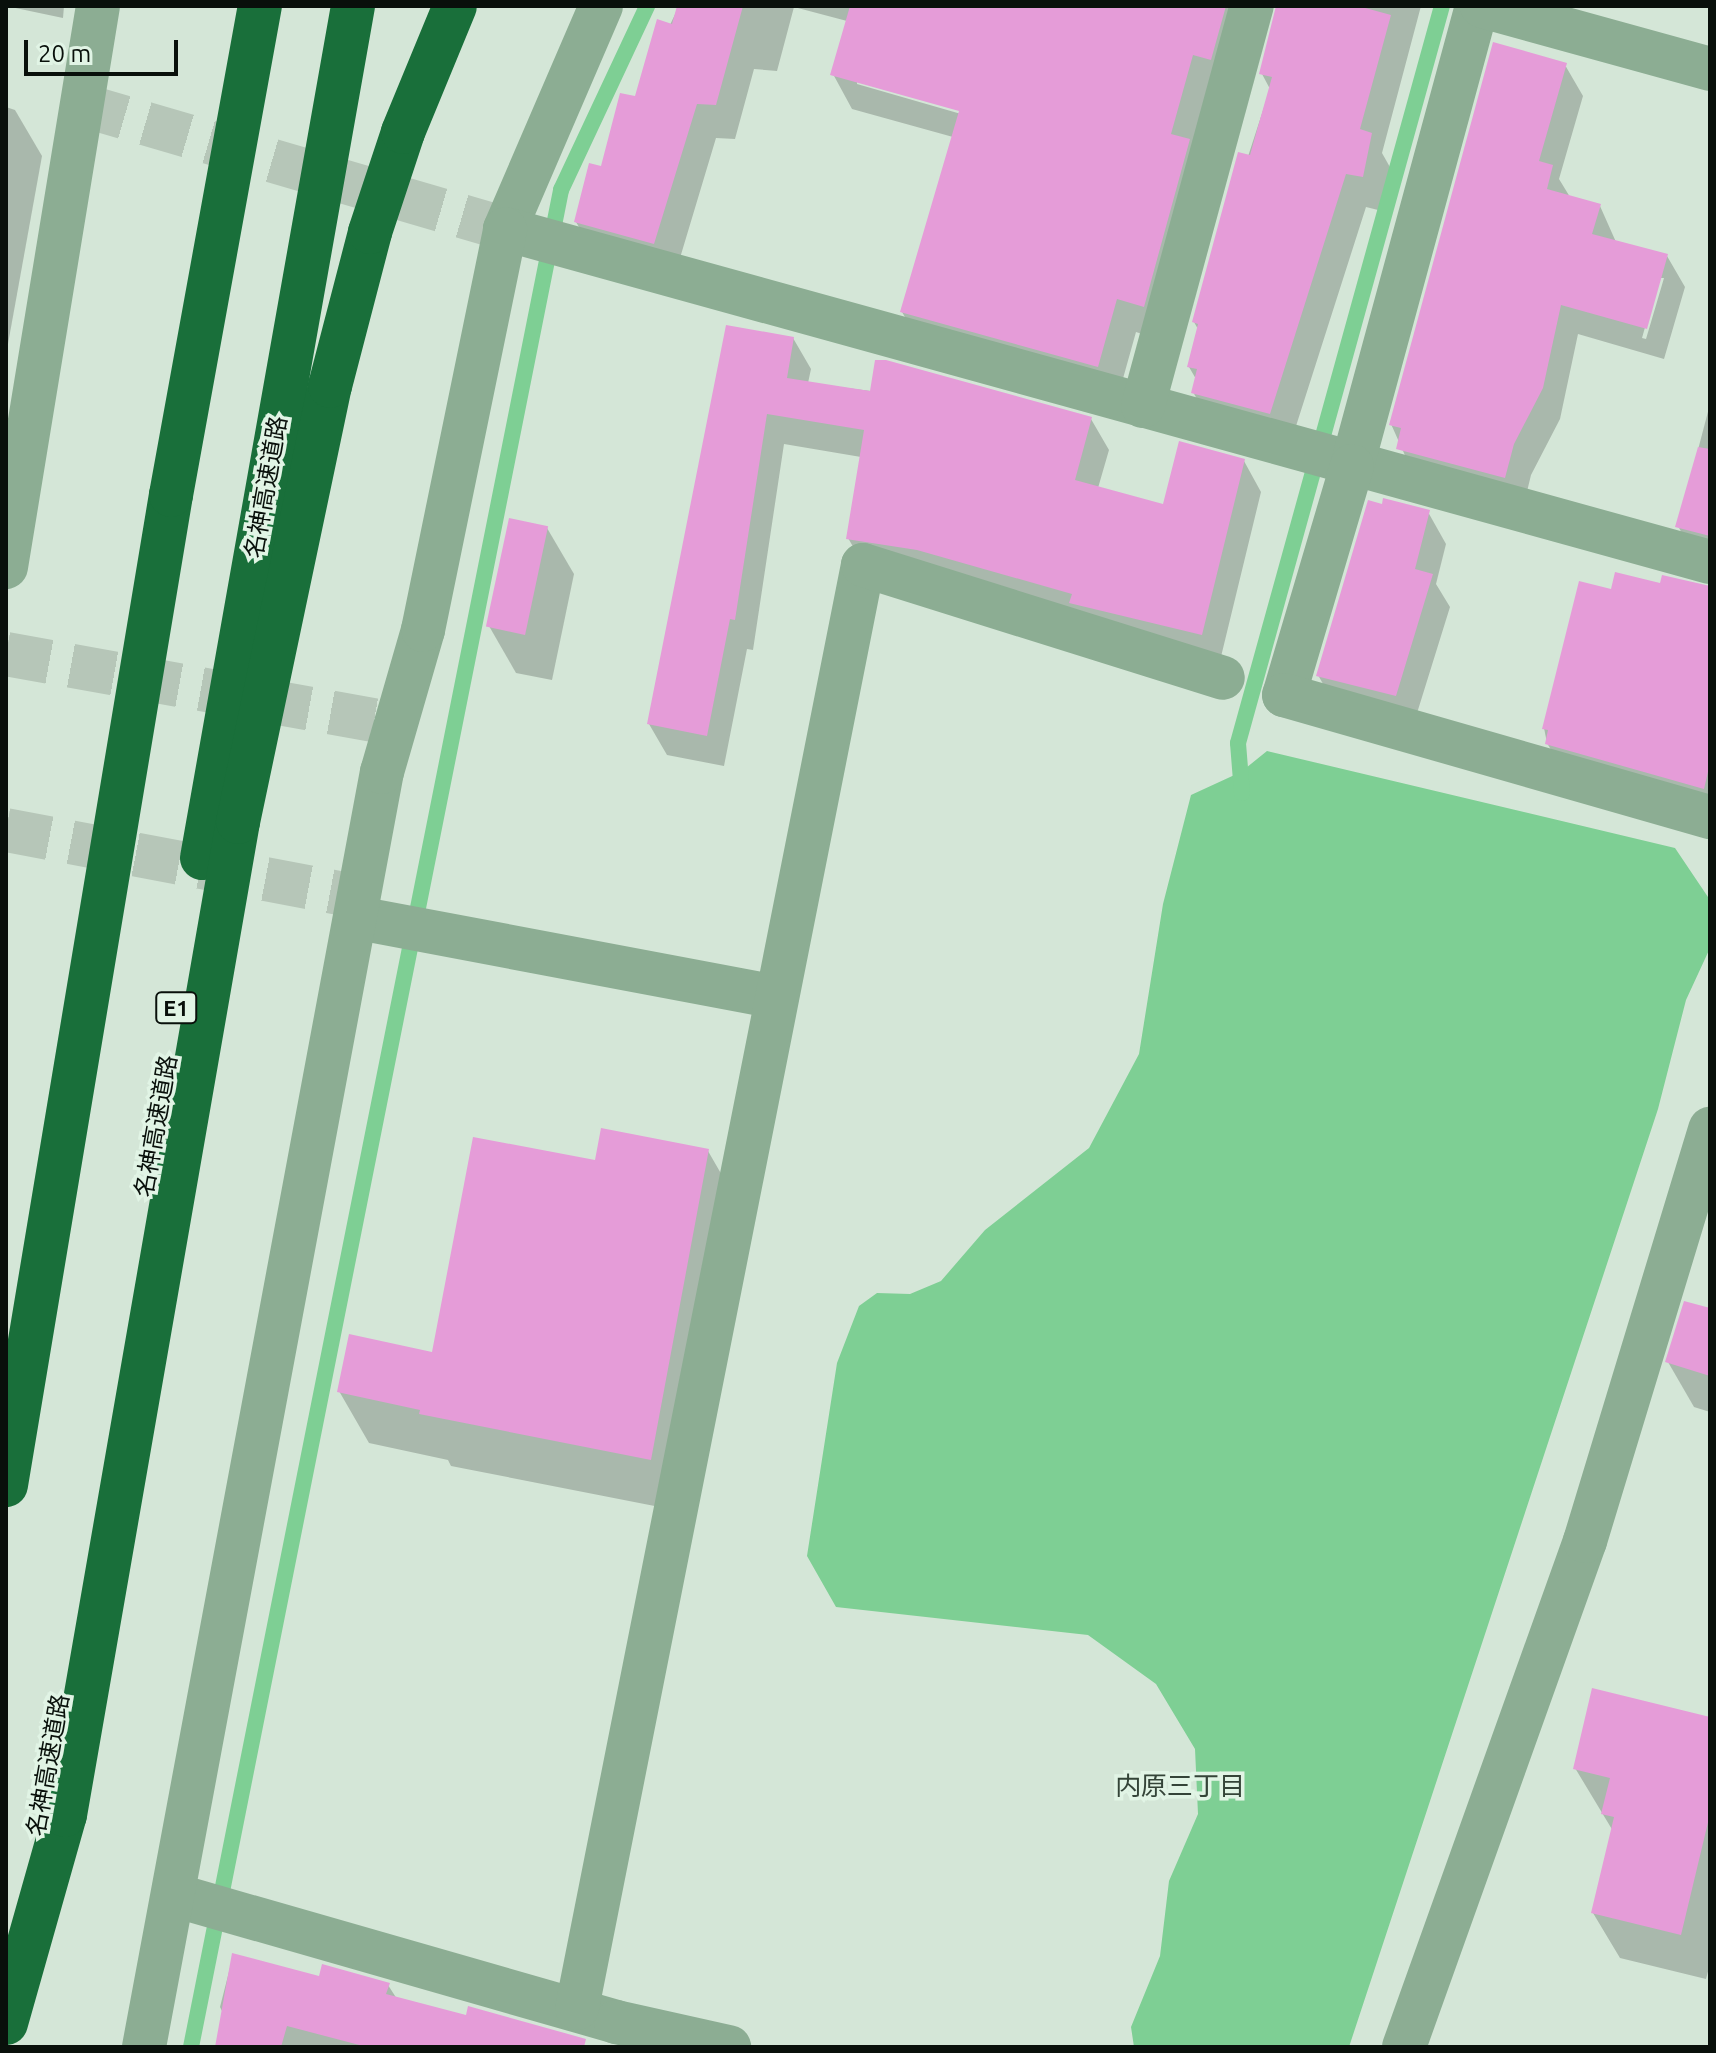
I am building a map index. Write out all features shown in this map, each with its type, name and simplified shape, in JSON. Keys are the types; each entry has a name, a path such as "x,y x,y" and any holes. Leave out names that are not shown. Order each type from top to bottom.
{"highway":[{"path":"6,1485 168,510 260,6"},
{"name":"名神高速道路","path":"6,2011 256,537 353,6"},
{"path":"6,2023 65,1815 238,822 330,386 388,175 455,6"}],"street":[{"path":"6,567 98,6"},
{"path":"144,2047 204,1903 395,925 382,772 601,6"},
{"path":"1143,406 1252,6"},
{"path":"1710,69 1479,6 1328,459 1284,695 1710,817"},
{"path":"535,237 1328,459 1710,562"},
{"path":"601,2026 777,997 863,565 1223,678"},
{"path":"395,925 777,997"},
{"path":"1404,2047 1585,1541 1710,1129"},
{"path":"204,1903 601,2026 729,2047"}],"shaded area":[{"path":"1267,751 1675,848 1710,900 1710,948 1686,1000 1658,1109 1349,2047 1134,2047 1131,2027 1160,1956 1169,1881 1198,1814 1195,1749 1156,1684 1088,1635 836,1607 807,1556 837,1363 859,1306 877,1293 910,1294 941,1281 985,1230 1089,1148 1139,1054 1163,904 1191,795 1241,772"}],"building":[{"path":"677,6 743,6 716,105 697,104 654,244 574,222 589,163 601,166 620,93 635,96 657,19 672,24"},
{"path":"850,6 1226,6 1211,60 1193,55 1171,134 1190,139 1144,307 1117,299 1098,367 900,312 959,111 830,75"},
{"path":"1276,6 1358,6 1391,15 1360,129 1372,133 1363,177 1346,174 1270,414 1191,393 1197,369 1187,367 1198,324 1192,322 1238,152 1250,155 1272,77 1259,74"},
{"path":"1493,42 1567,63 1539,161 1553,165 1547,189 1601,204 1592,234 1668,254 1647,329 1561,305 1543,388 1514,444 1505,478 1396,449 1401,428 1389,425"},
{"path":"726,325 794,337 787,378 870,391 875,360 886,360 1092,417 1075,480 1163,504 1179,441 1245,459 1202,635 1069,603 1072,594 917,550 846,539 864,430 767,414 735,620 730,619 707,736 647,724"},
{"path":"1698,447 1710,449 1710,536 1675,527"},
{"path":"1383,498 1430,510 1415,569 1433,574 1396,696 1316,676 1368,500 1382,504"},
{"path":"509,518 548,526 525,635 486,627"},
{"path":"1615,572 1660,583 1662,575 1710,586 1710,763 1704,789 1545,744 1548,730 1542,729 1579,581 1611,589"},
{"path":"601,1128 709,1149 651,1460 419,1414 420,1410 337,1392 349,1334 432,1352 473,1137 595,1160"},
{"path":"1684,1301 1710,1308 1710,1376 1665,1362"},
{"path":"1592,1688 1710,1717 1710,1814 1681,1935 1591,1913 1614,1817 1601,1814 1610,1778 1573,1769"},
{"path":"232,1953 319,1976 322,1964 390,1983 386,1994 466,2015 468,2006 586,2039 584,2047 367,2047 287,2026 281,2047 215,2047"}],"waterway":[{"path":"191,2047 561,190 647,6"},
{"path":"1242,793 1238,743 1442,6"}],"tunnel":[{"path":"82,105 505,229"},
{"path":"6,654 399,725"},
{"path":"6,830 361,897"}],"district":[{"name":"内原三丁目","path":"1180,1786"}]}
